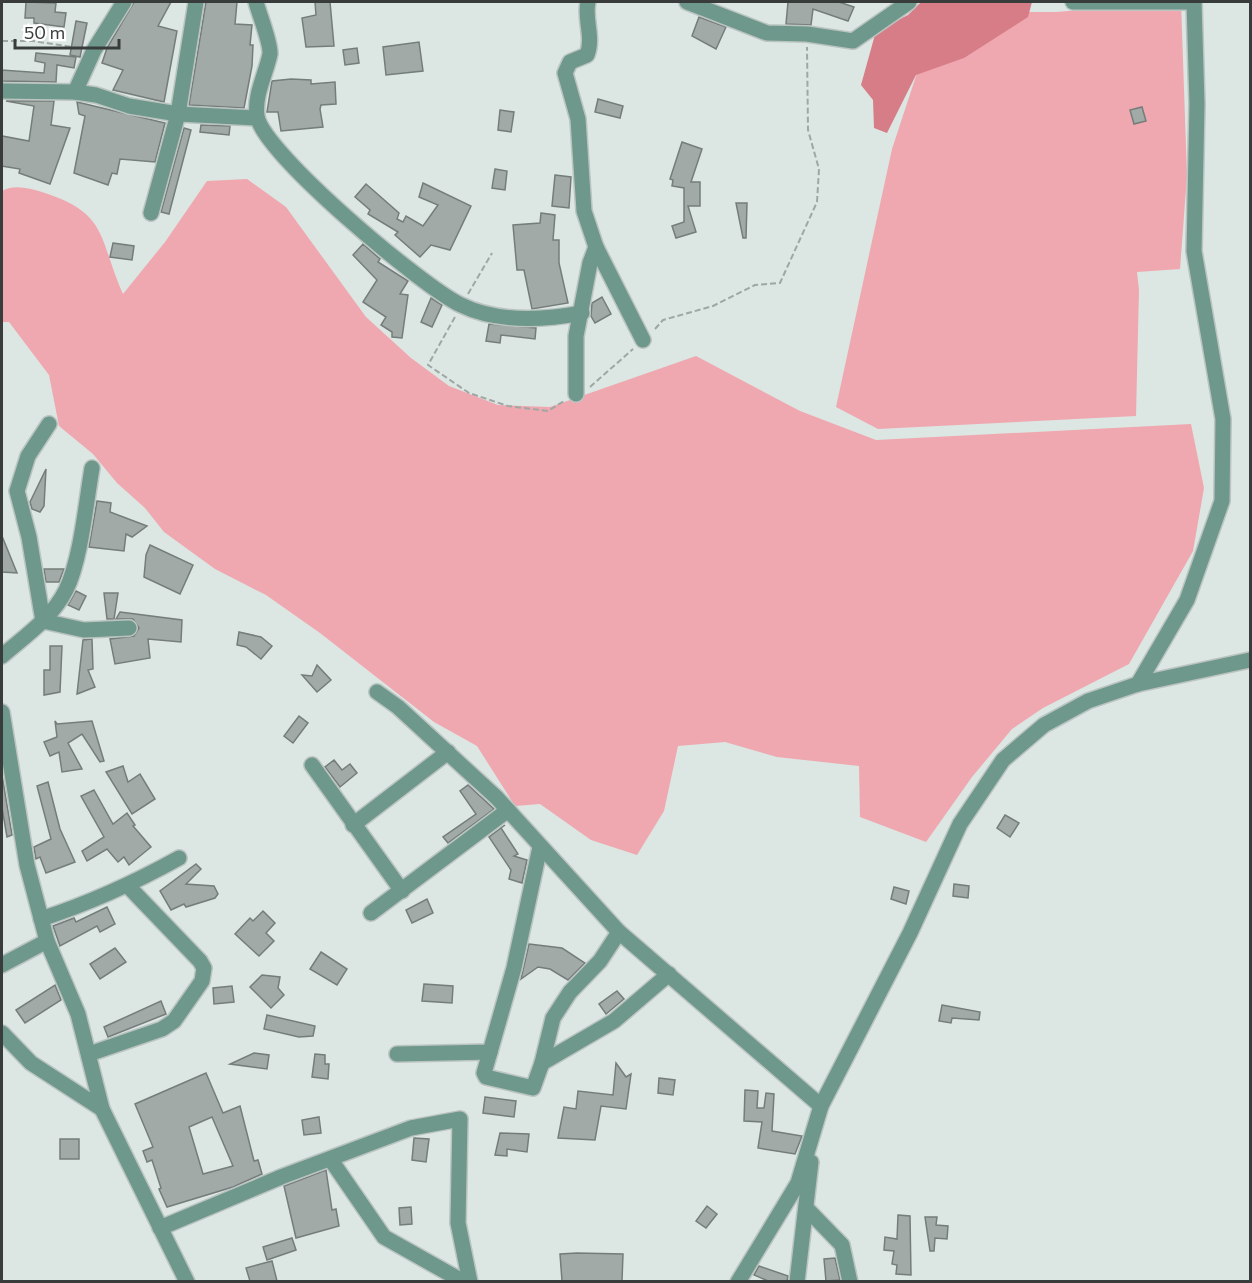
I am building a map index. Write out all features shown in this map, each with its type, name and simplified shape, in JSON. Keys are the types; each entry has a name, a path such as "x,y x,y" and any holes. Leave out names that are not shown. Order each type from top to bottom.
{"street":[{"path":"75,92 94,50 124,2"},
{"path":"151,213 178,114 196,2"},
{"path":"256,2 270,51 258,94 257,118 282,154 313,188 364,230 400,265 461,305 495,315 547,319 582,313"},
{"path":"588,2 585,13 589,49 587,55 570,62 566,73 578,119 584,211 596,247 643,340"},
{"path":"687,2 767,33 807,34 853,41 909,2"},
{"path":"1073,2 1194,2 1197,104 1194,250 1223,418 1222,501 1187,600 1138,684"},
{"path":"2,92 75,92 96,95 129,106 178,114 257,118"},
{"path":"576,394 576,336 590,263 596,247"},
{"path":"43,621 29,537 17,492 28,456 49,424"},
{"path":"2,656 43,621 66,590 77,549 92,468"},
{"path":"43,621 84,630 129,628"},
{"path":"738,1281 798,1183 821,1107 910,933 960,824 1003,760 1044,725 1089,701 1138,684 1251,660"},
{"path":"377,692 398,707 448,752 508,810 619,932 821,1107"},
{"path":"2,712 27,865 47,941 78,1014 102,1110 187,1281"},
{"path":"353,825 448,752"},
{"path":"312,765 402,891"},
{"path":"371,913 508,810"},
{"path":"540,847 514,968 484,1073 486,1077 529,1089 537,1085 553,1018 570,992 600,962 619,932"},
{"path":"41,918 81,906 128,886 179,858"},
{"path":"89,1054 162,1029 174,1022 202,981 204,974 201,961 128,886"},
{"path":"2,965 47,941"},
{"path":"542,1063 614,1021 669,974"},
{"path":"2,1033 31,1063 102,1110"},
{"path":"398,1054 490,1052"},
{"path":"160,1228 411,1128 460,1119 458,1223 470,1281"},
{"path":"797,1281 815,1125"},
{"path":"331,1160 384,1237 464,1281"},
{"path":"807,1209 842,1245 850,1281"}],"path":[{"path":"492,252 428,365 469,393 508,406 548,411 591,387 663,321 713,306 755,285 780,283 817,202 819,169 808,130 807,34"},
{"path":"2,41 33,41 94,50"}],"shaded area":[{"path":"921,2 1032,2 1028,17 964,58 916,75 887,133 874,128 873,100 861,85 876,31 908,15"},
{"path":"1181,2 1187,176 1180,269 1137,272 1139,290 1136,416 878,429 836,407 892,149 918,70 1015,12 1056,12"},
{"path":"247,179 286,207 366,317 411,358 449,386 498,405 550,407 696,356 800,411 876,440 1191,424 1204,488 1193,551 1129,664 1043,708 1012,729 972,777 926,842 860,817 859,766 777,757 725,742 678,746 664,811 637,855 591,840 540,804 515,806 477,746 434,722 320,633 266,595 215,569 164,532 145,508 117,483 93,454 59,426 49,375 9,322 2,322 2,191 17,187 32,189 64,200 79,209 98,230 123,294 165,242 207,181"}],"building":[{"path":"26,2 56,3 55,12 66,13 64,27 34,23 34,18 25,18"},
{"path":"134,2 171,2 158,26 177,31 164,102 113,90 123,70 102,63 107,48"},
{"path":"206,2 237,2 235,24 252,25 250,45 253,45 252,66 244,108 189,105"},
{"path":"315,2 330,2 334,46 306,47 302,18 316,15"},
{"path":"788,2 839,2 854,7 848,21 813,9 811,25 786,24"},
{"path":"699,17 726,27 716,49 692,36"},
{"path":"76,21 87,23 80,57 70,55"},
{"path":"419,42 423,71 386,75 383,47"},
{"path":"357,48 359,63 345,65 343,50"},
{"path":"36,53 76,57 74,68 57,65 56,82 2,81 2,70 44,73 45,63 35,61"},
{"path":"311,80 311,84 335,82 336,104 321,105 323,127 281,131 278,112 267,112 272,81"},
{"path":"598,99 623,106 620,118 595,112"},
{"path":"6,101 54,101 51,125 70,128 50,184 19,173 20,169 2,166 2,136 29,141 34,106"},
{"path":"77,102 165,123 155,162 120,159 117,174 112,173 108,185 74,173 85,116 79,114"},
{"path":"1142,107 1146,121 1134,124 1130,110"},
{"path":"500,110 514,112 511,132 498,130"},
{"path":"201,125 230,126 229,135 200,132"},
{"path":"184,128 191,130 169,214 161,212"},
{"path":"682,142 702,149 691,182 700,182 700,206 688,206 696,232 676,238 672,226 684,222 684,188 672,186 673,180 670,179"},
{"path":"495,169 507,171 505,190 492,188"},
{"path":"555,175 571,177 569,208 552,206"},
{"path":"423,183 471,206 450,250 431,245 420,257 395,235 398,232 368,214 370,210 355,197 366,184 399,213 397,219 403,222 406,216 423,226 438,205 419,197"},
{"path":"736,203 747,203 746,238 743,238"},
{"path":"541,213 555,215 553,240 559,240 559,263 568,303 532,309 524,270 517,270 513,225 540,223"},
{"path":"113,243 134,246 132,260 110,257"},
{"path":"363,244 380,259 378,262 408,281 400,294 408,295 402,338 392,337 392,332 381,325 386,317 363,302 377,280 353,255"},
{"path":"602,297 611,314 595,323 591,316 592,303"},
{"path":"431,298 442,305 432,327 421,322"},
{"path":"489,324 536,328 535,339 501,335 500,343 486,341"},
{"path":"46,469 44,506 40,512 32,509 30,502"},
{"path":"97,501 111,503 110,512 147,526 132,537 126,534 124,551 89,547"},
{"path":"2,536 17,573 2,572"},
{"path":"150,545 193,565 180,594 144,577 146,555"},
{"path":"44,569 64,569 59,582 46,582"},
{"path":"76,591 86,596 79,610 68,605"},
{"path":"104,593 118,593 114,619 107,619"},
{"path":"120,612 182,620 181,642 148,639 150,658 115,664 110,639 134,636 139,628 133,619 116,619"},
{"path":"239,632 261,637 272,646 261,659 246,647 237,645"},
{"path":"92,639 93,669 88,670 95,687 77,694 83,640"},
{"path":"50,646 62,646 60,692 44,695 44,670 50,670"},
{"path":"317,665 331,680 317,692 302,675 312,676"},
{"path":"299,716 308,723 293,743 284,736"},
{"path":"55,721 57,724 92,721 104,761 100,762 82,734 68,743 82,769 62,772 59,752 50,756 44,742 57,737"},
{"path":"334,760 342,770 350,764 357,773 340,787 325,767"},
{"path":"123,766 128,782 140,774 155,799 132,814 106,772"},
{"path":"2,775 12,835 7,837 2,808"},
{"path":"48,782 60,829 75,862 46,873 40,857 36,859 34,847 51,839 37,786"},
{"path":"468,785 494,809 448,843 443,837 476,814 460,791"},
{"path":"94,790 113,824 127,813 135,825 133,826 151,847 129,865 124,857 118,862 107,849 87,861 82,851 104,837 81,796"},
{"path":"1005,815 1019,823 1010,837 997,828"},
{"path":"501,828 518,854 514,856 527,860 522,883 509,879 511,870 489,837"},
{"path":"196,864 201,869 186,884 214,886 218,894 215,898 186,907 184,904 171,910 160,891"},
{"path":"954,884 969,886 968,898 953,896"},
{"path":"894,887 909,891 906,904 891,899"},
{"path":"427,899 433,913 412,923 406,910"},
{"path":"107,907 115,924 100,932 97,926 60,946 53,926 74,918 76,922"},
{"path":"263,911 275,923 266,933 274,941 259,956 235,934 250,918 253,921"},
{"path":"529,944 562,948 585,963 568,980 550,969 538,967 521,979"},
{"path":"115,948 126,962 100,979 90,964"},
{"path":"321,952 347,969 337,985 310,969"},
{"path":"262,975 280,977 278,988 284,995 271,1008 250,987"},
{"path":"424,984 453,986 452,1003 422,1001"},
{"path":"55,985 61,1000 25,1023 16,1010"},
{"path":"232,986 234,1002 214,1004 213,988"},
{"path":"617,991 624,999 606,1014 599,1004"},
{"path":"161,1001 166,1014 108,1037 104,1027"},
{"path":"942,1005 980,1012 979,1020 952,1018 951,1023 939,1021"},
{"path":"267,1015 315,1026 313,1036 299,1037 264,1029"},
{"path":"254,1053 269,1055 267,1069 230,1064"},
{"path":"315,1054 325,1055 325,1064 329,1064 328,1079 312,1077"},
{"path":"616,1063 626,1077 631,1074 626,1109 601,1106 595,1140 558,1138 564,1107 576,1109 578,1091 613,1095"},
{"path":"206,1073 223,1113 240,1106 254,1161 258,1160 262,1174 233,1187 167,1207 159,1189 161,1188 152,1160 147,1162 143,1151 153,1147 135,1104","holes":["212,1117 233,1166 203,1174 189,1127"]},
{"path":"659,1078 675,1080 673,1095 658,1093"},
{"path":"745,1090 758,1091 757,1108 764,1108 766,1093 774,1094 772,1131 802,1136 795,1154 758,1148 762,1122 744,1121"},
{"path":"485,1097 516,1101 514,1117 483,1113"},
{"path":"319,1117 321,1133 304,1135 302,1120"},
{"path":"500,1133 529,1134 527,1152 507,1149 507,1156 495,1155"},
{"path":"414,1138 429,1139 426,1162 412,1160"},
{"path":"60,1139 79,1139 79,1159 60,1159"},
{"path":"326,1170 332,1210 336,1209 339,1226 296,1238 284,1186"},
{"path":"707,1206 717,1214 706,1228 696,1221"},
{"path":"411,1207 412,1224 400,1225 399,1208"},
{"path":"898,1215 910,1216 911,1275 896,1274 897,1265 892,1264 894,1251 884,1250 885,1237 897,1239"},
{"path":"925,1217 937,1217 936,1225 948,1226 947,1239 935,1238 934,1251 930,1251"},
{"path":"292,1238 296,1250 267,1260 263,1247"},
{"path":"560,1254 623,1254 622,1281 562,1281"},
{"path":"835,1258 840,1280 826,1281 824,1259"},
{"path":"272,1261 277,1281 250,1281 246,1268"},
{"path":"759,1266 788,1276 787,1281 768,1281 754,1275"}]}
